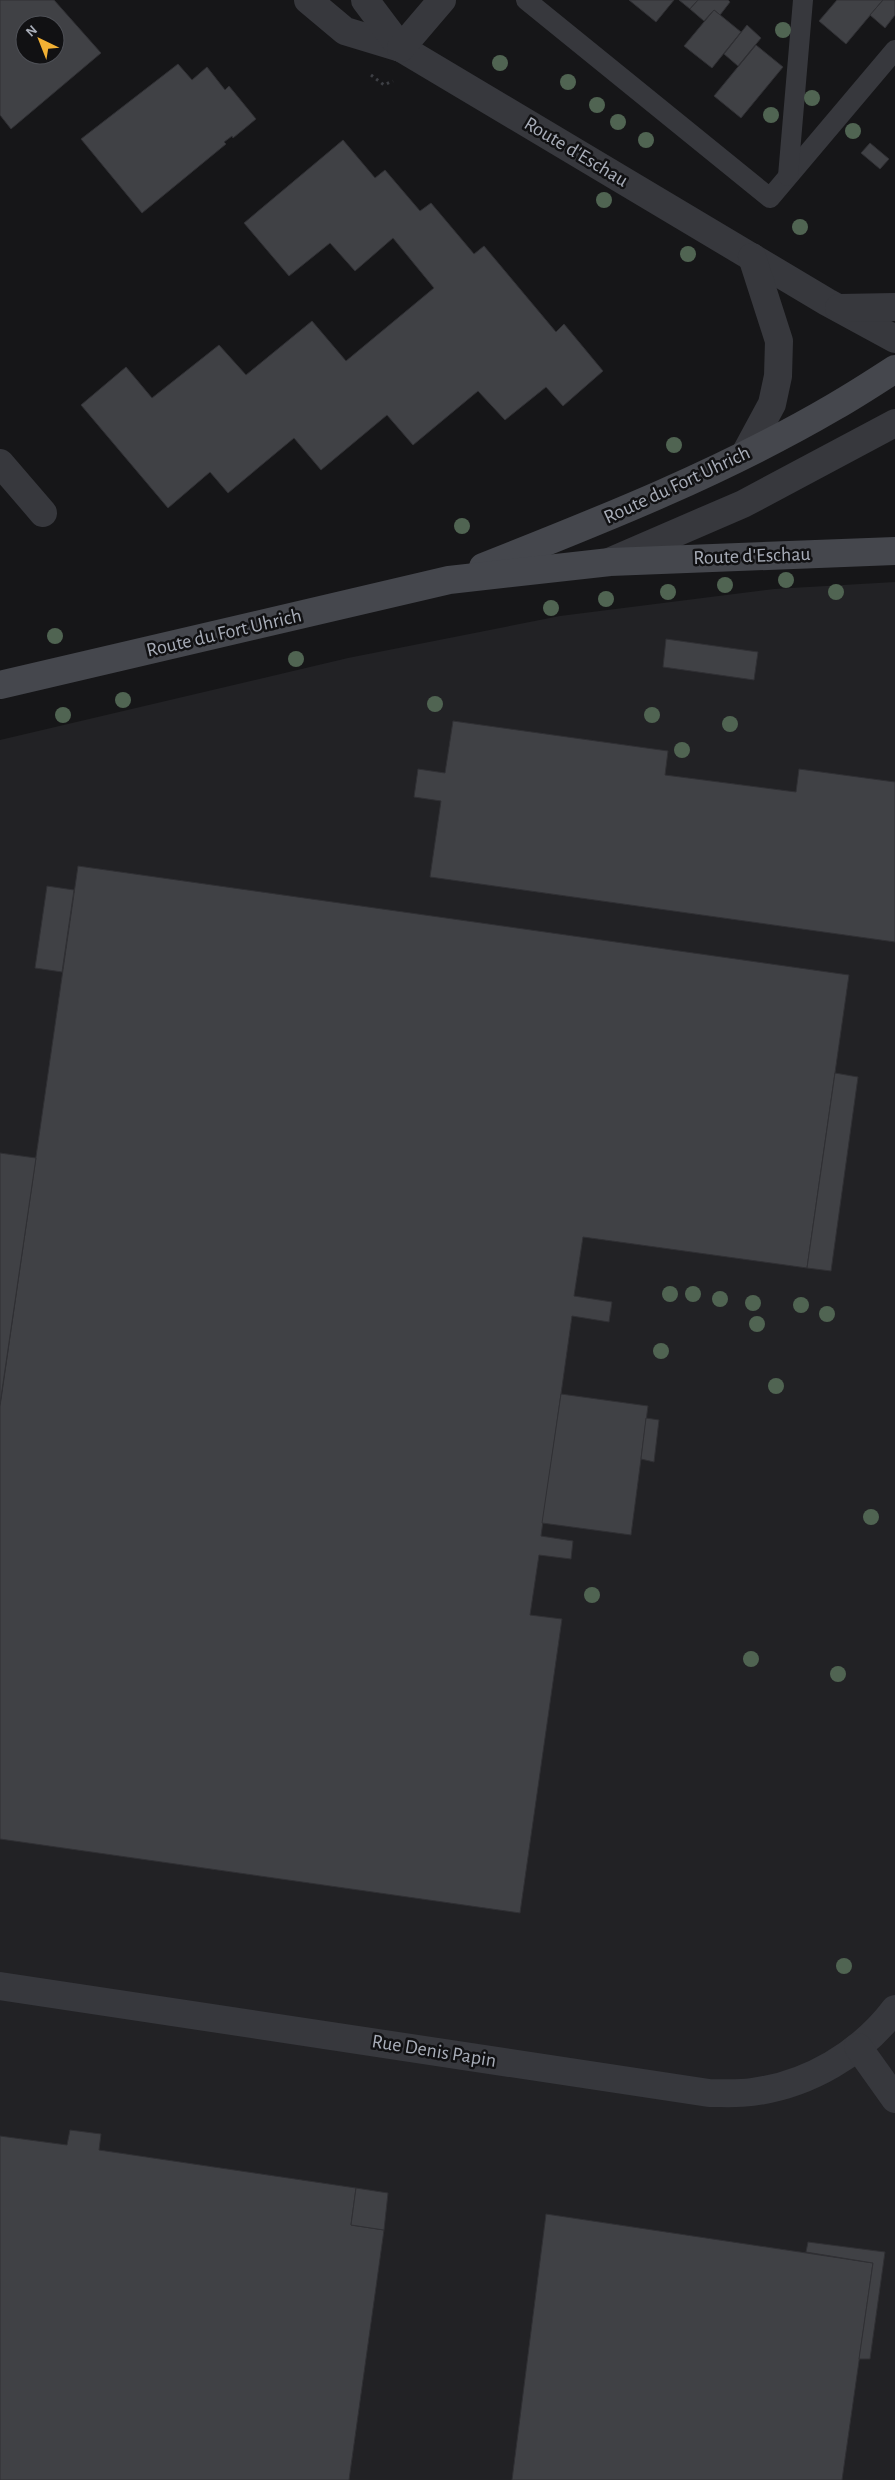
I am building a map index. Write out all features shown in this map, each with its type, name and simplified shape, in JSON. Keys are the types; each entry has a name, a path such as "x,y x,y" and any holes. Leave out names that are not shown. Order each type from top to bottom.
{"main road":[{"name":"Route du Fort Uhrich","path":"449,580 600,521 745,454 834,407 895,369"},
{"name":"Route d'Eschau","path":"610,562 895,551"},
{"name":"Route du Fort Uhrich","path":"0,685 449,580 610,562"}],"street":[{"name":"Route d'Eschau","path":"308,0 345,31 401,48 837,308 895,339"},
{"name":"Route d'Eschau","path":"365,0 401,48"},
{"path":"401,48 442,0"},
{"path":"745,454 756,438 772,404 778,376 779,341 752,257"},
{"path":"837,308 895,307"},
{"name":"Route du Fort Uhrich","path":"610,562 743,504 895,423"},
{"path":"0,462 42,512"},
{"name":"Rue Denis Papin","path":"0,1986 709,2093 751,2093 787,2085 826,2068 858,2047 895,2009"},
{"path":"858,2047 895,2098"}],"lane":[{"path":"526,0 770,198 895,50"},
{"path":"788,176 803,0"}],"shaded area":[{"path":"895,582 895,2480 0,2480 0,740 348,658 560,616 774,589"}],"building":[{"path":"0,0 54,0 101,53 11,129 0,115"},
{"path":"629,0 674,0 656,22"},
{"path":"679,0 698,0 690,9"},
{"path":"698,0 728,0 730,2 720,15 714,10 704,21 690,9"},
{"path":"837,0 883,0 846,44 819,21"},
{"path":"883,0 895,0 895,15 885,28 870,15"},
{"path":"714,10 741,32 712,68 684,46"},
{"path":"747,25 761,38 738,66 724,54"},
{"path":"756,45 783,67 741,118 714,96"},
{"path":"178,64 192,80 207,67 225,90 229,86 256,119 233,138 232,136 224,142 226,144 142,213 81,139"},
{"path":"343,140 375,178 385,170 420,211 431,203 474,254 484,246 556,332 564,324 603,371 563,406 546,387 505,420 478,391 413,445 387,415 321,470 294,438 228,493 210,472 168,508 81,405 126,367 152,398 219,345 246,375 312,321 346,361 434,288 393,238 355,271 330,243 289,276 244,223"},
{"path":"870,143 889,159 880,169 861,153"},
{"path":"666,639 758,652 754,680 663,667"},
{"path":"453,721 668,751 665,775 796,792 799,769 895,782 895,942 430,877 441,801 414,797 418,769 445,773"},
{"path":"78,866 849,975 807,1268 583,1237 574,1296 612,1302 609,1322 572,1316 541,1536 573,1541 571,1559 539,1555 530,1615 562,1619 520,1913 0,1839 0,1406"},
{"path":"47,886 74,890 62,972 35,968"},
{"path":"835,1073 858,1077 831,1271 807,1268"},
{"path":"0,1153 36,1158 0,1404"},
{"path":"561,1394 648,1406 631,1535 542,1523"},
{"path":"646,1418 659,1420 654,1462 641,1459"},
{"path":"70,2130 101,2134 99,2150 356,2188 351,2225 384,2230 349,2480 0,2480 0,2136 67,2145"},
{"path":"356,2188 388,2193 384,2230 351,2225"},
{"path":"546,2214 873,2263 842,2480 512,2480"},
{"path":"808,2242 885,2252 870,2359 859,2359 873,2263 806,2252"}]}
